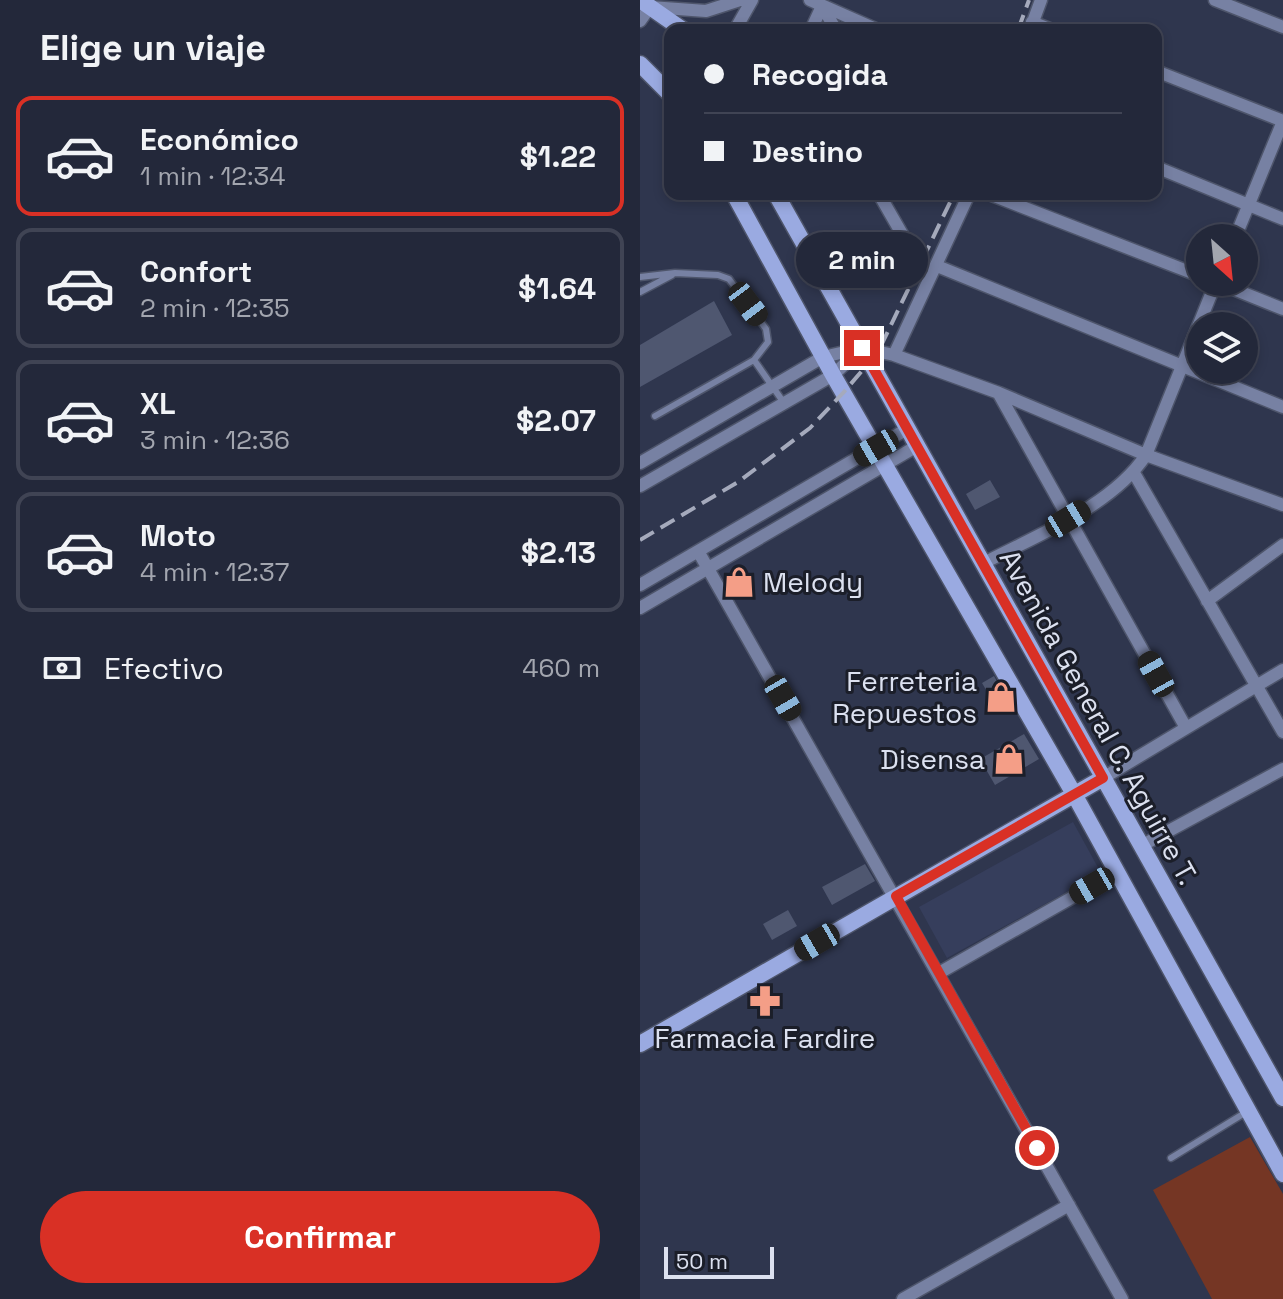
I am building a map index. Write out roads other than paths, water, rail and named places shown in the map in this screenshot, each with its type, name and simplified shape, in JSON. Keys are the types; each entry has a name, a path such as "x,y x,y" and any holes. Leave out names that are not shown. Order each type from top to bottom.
{"street":[{"path":"645,3 706,11 740,0"},
{"path":"738,24 752,0"},
{"path":"810,0 864,24"},
{"path":"1032,24 1041,0"},
{"path":"1215,0 1283,27"},
{"path":"640,21 645,3"},
{"path":"645,3 675,24"},
{"path":"814,24 822,6"},
{"path":"822,6 832,24"},
{"path":"640,64 664,88"},
{"path":"1162,73 1283,121 1241,224"},
{"path":"1162,170 1283,219"},
{"path":"737,200 833,375 1074,794 1283,1174"},
{"name":"Avenida General C. Aguirre T.","path":"779,200 1283,1098"},
{"path":"882,200 902,234"},
{"path":"894,355 966,200"},
{"path":"1004,200 1186,271"},
{"path":"937,266 1283,407"},
{"path":"984,563 1068,519 1110,493 1134,473 1146,455 1210,296"},
{"path":"1251,296 1283,309"},
{"path":"640,486 833,375 862,348"},
{"path":"640,463 823,357 862,348 894,355 999,393 1146,455 1283,505"},
{"path":"999,393 1185,726"},
{"path":"640,585 907,429"},
{"path":"640,608 917,446"},
{"path":"1134,473 1283,732"},
{"path":"1207,601 1283,545"},
{"path":"698,551 1122,1299"},
{"path":"640,1044 1103,778 1185,726 1283,670"},
{"path":"1141,846 1283,769"},
{"path":"939,973 1117,872"},
{"path":"903,1299 1069,1205"}],"lane":[{"path":"640,292 675,273"},
{"path":"640,277 675,273 718,275 729,279 766,329 768,342 754,360 655,416"},
{"path":"754,360 784,403"},
{"path":"1171,1158 1248,1111"}],"railway":[{"path":"1020,24 1029,0"},
{"path":"640,540 738,482 810,428 843,393 878,352 951,200"}],"place":[{"name":"Melody","path":"739,582"},
{"name":"Ferreteria Repuestos","path":"1001,697"},
{"name":"Disensa","path":"1009,759"},
{"name":"Farmacia Fardire","path":"765,1001"}]}
